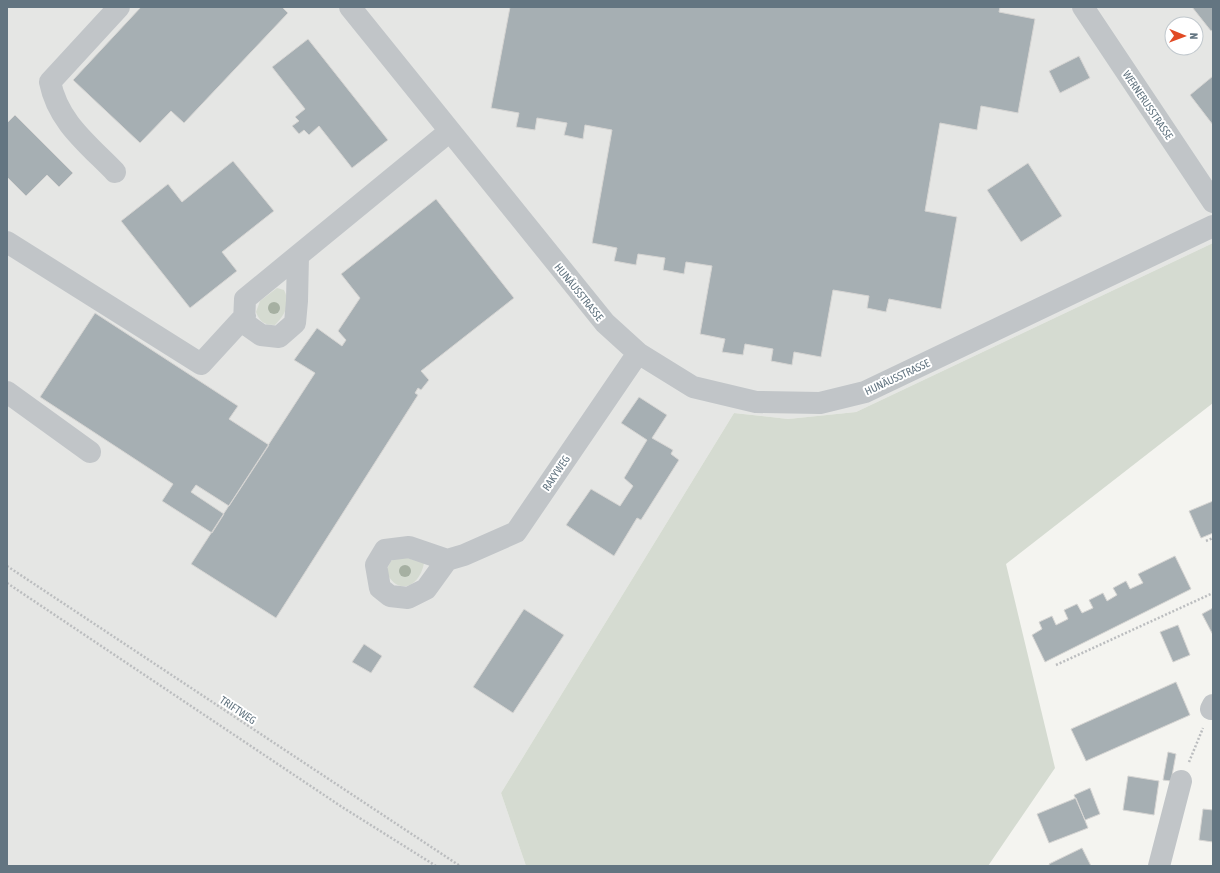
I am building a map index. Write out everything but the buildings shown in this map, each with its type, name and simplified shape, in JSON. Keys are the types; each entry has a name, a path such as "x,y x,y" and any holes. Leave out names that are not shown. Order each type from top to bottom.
{"street":[{"path":"115,172 68,124 53,98 50,82 118,7"},
{"name":"HUNÄUSSTRASSE","path":"350,7 605,323 638,353 693,387 756,402 820,403 866,392 1213,226"},
{"name":"WERNERUSSTRASSE","path":"1082,7 1213,202"},
{"path":"298,256 295,323 279,337 261,335 244,323 245,299 450,131"},
{"path":"7,242 201,364 245,316"},
{"name":"RAKYWEG","path":"447,560 464,555 516,532 638,353"},
{"path":"7,392 90,452"},
{"path":"1159,866 1181,781"}],"path":[{"path":"1206,541 1213,538"},
{"name":"TRIFTWEG","path":"7,566 460,866"},
{"name":"TRIFTWEG","path":"7,583 342,807 436,866"},
{"path":"1056,665 1213,593"},
{"path":"1181,781 1212,707"}],"shaded area":[{"path":"7,7 1213,7 1213,243 856,412 788,419 734,413 501,793 526,866 7,866"},
{"path":"1213,243 1213,403 1006,564 1055,768 988,866 526,866 501,793 734,413 788,419 856,412"},
{"path":"277,288 284,290 287,300 286,309 282,317 275,325 268,324 261,321 256,312 260,301"},
{"path":"401,556 424,563 418,578 408,586 396,584 386,571 391,561"}]}
